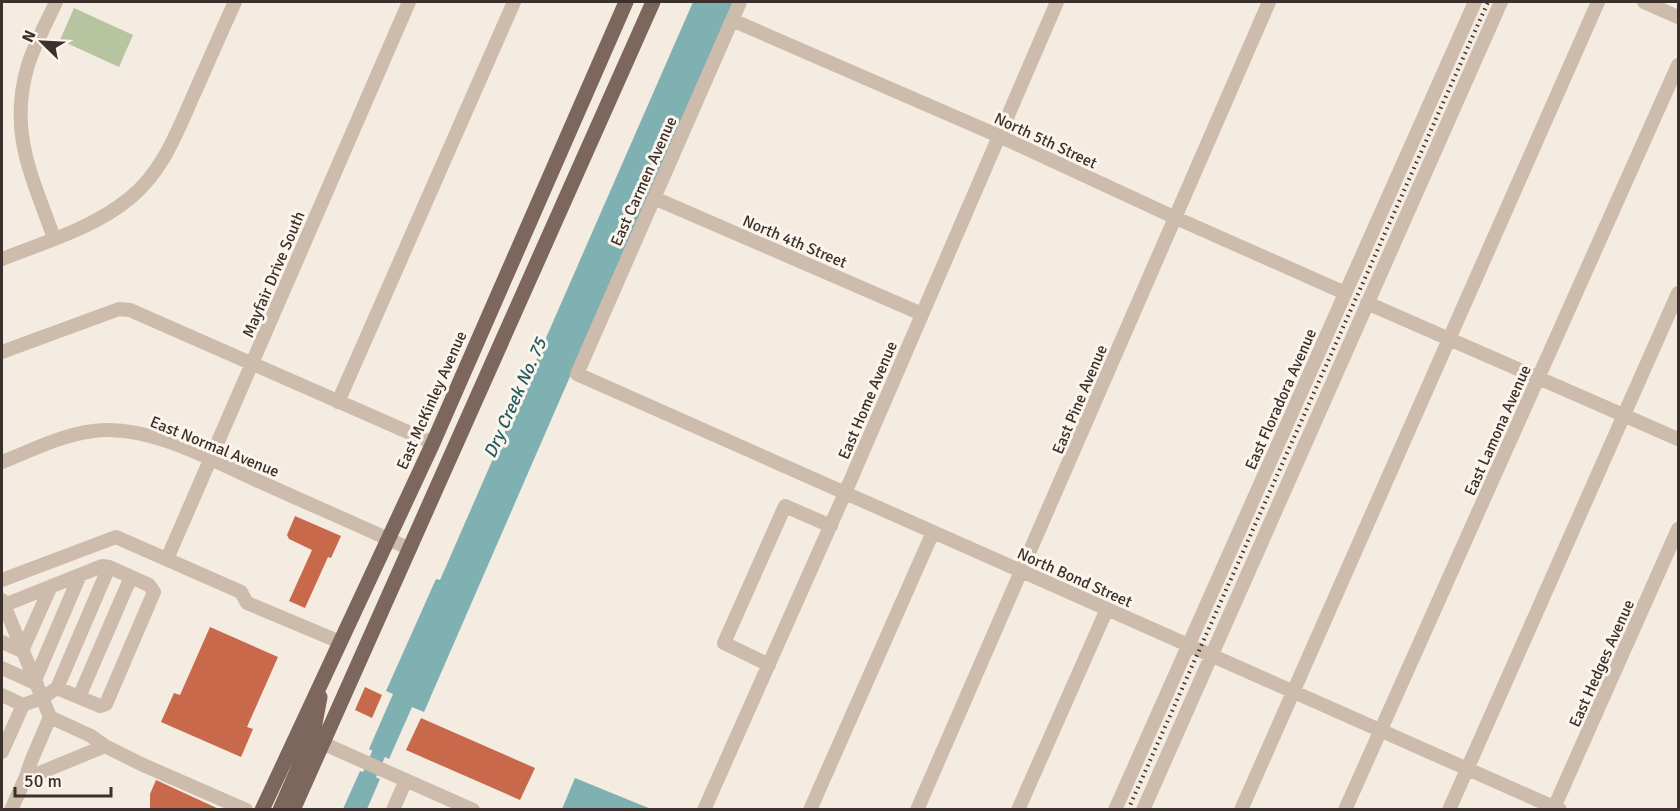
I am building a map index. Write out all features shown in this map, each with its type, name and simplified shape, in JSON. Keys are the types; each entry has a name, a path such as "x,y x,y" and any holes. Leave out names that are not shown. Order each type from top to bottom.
{"main road":[{"name":"East McKinley Avenue","path":"262,810 433,442 626,2"},
{"path":"293,810 653,2"},
{"path":"280,810 314,734 324,676"}],"street":[{"path":"54,238 26,160 21,135 20,110 29,63 56,2"},
{"path":"2,259 95,220 128,200 142,187 157,170 171,147 235,2"},
{"name":"Mayfair Drive South","path":"167,560 409,2"},
{"path":"338,402 514,2"},
{"name":"East Carmen Avenue","path":"577,374 740,2"},
{"name":"East Home Avenue","path":"704,810 831,526 1057,2"},
{"name":"East Pine Avenue","path":"917,810 1269,2"},
{"name":"East Floradora Avenue","path":"1115,810 1475,2"},
{"path":"1143,810 1501,2"},
{"path":"1240,810 1598,2"},
{"path":"1644,2 1678,17"},
{"name":"North 5th Street","path":"732,20 999,136 1345,293"},
{"name":"East Lamona Avenue","path":"1345,810 1678,65"},
{"name":"North 4th Street","path":"654,198 922,314"},
{"path":"1449,810 1678,293"},
{"path":"1367,303 1678,439"},
{"path":"2,352 119,309 130,310 433,442"},
{"name":"North Bond Street","path":"577,374 1556,809"},
{"name":"East Normal Avenue","path":"2,462 78,433 104,430 132,431 154,436 211,460 410,549"},
{"path":"769,665 724,643 780,516 785,506 831,526"},
{"name":"East Hedges Avenue","path":"1556,809 1678,529"},
{"path":"810,810 933,532"},
{"path":"2,580 116,537 241,592 248,603 340,642"},
{"path":"2,668 38,687 57,688 100,706 106,704 154,592 148,585 102,566 2,604 38,687 50,717 91,736 105,746 141,764 246,810"},
{"path":"57,688 109,567"},
{"path":"2,752 7,725 38,687 80,575"},
{"path":"79,697 131,577"},
{"path":"22,651 51,586"},
{"path":"1018,810 1107,609"},
{"path":"2,642 22,651"},
{"path":"2,695 23,705"},
{"path":"11,810 50,717"},
{"path":"322,743 473,810"},
{"path":"25,779 105,746"},
{"path":"393,810 406,780"}],"green space":[{"path":"74,8 133,35 119,67 60,40"}],"water":[{"path":"693,2 733,2 424,712 412,707 389,759 369,749 393,694 386,691 436,579 440,580"},
{"path":"360,771 380,779 367,809 343,809"},
{"path":"575,778 651,809 562,809"}],"building":[{"path":"295,516 341,536 331,558 328,557 305,608 289,601 312,550 289,539 287,535"},
{"path":"210,627 278,657 247,727 253,729 241,757 161,722 174,693 180,695"},
{"path":"365,687 382,695 372,718 355,710"},
{"path":"421,718 535,768 520,800 406,750"},
{"path":"156,780 221,810 150,810 150,794"}],"waterway":[{"name":"Dry Creek No. 75","path":"354,810 386,737"}],"railway":[{"path":"1128,810 1488,2"}]}
